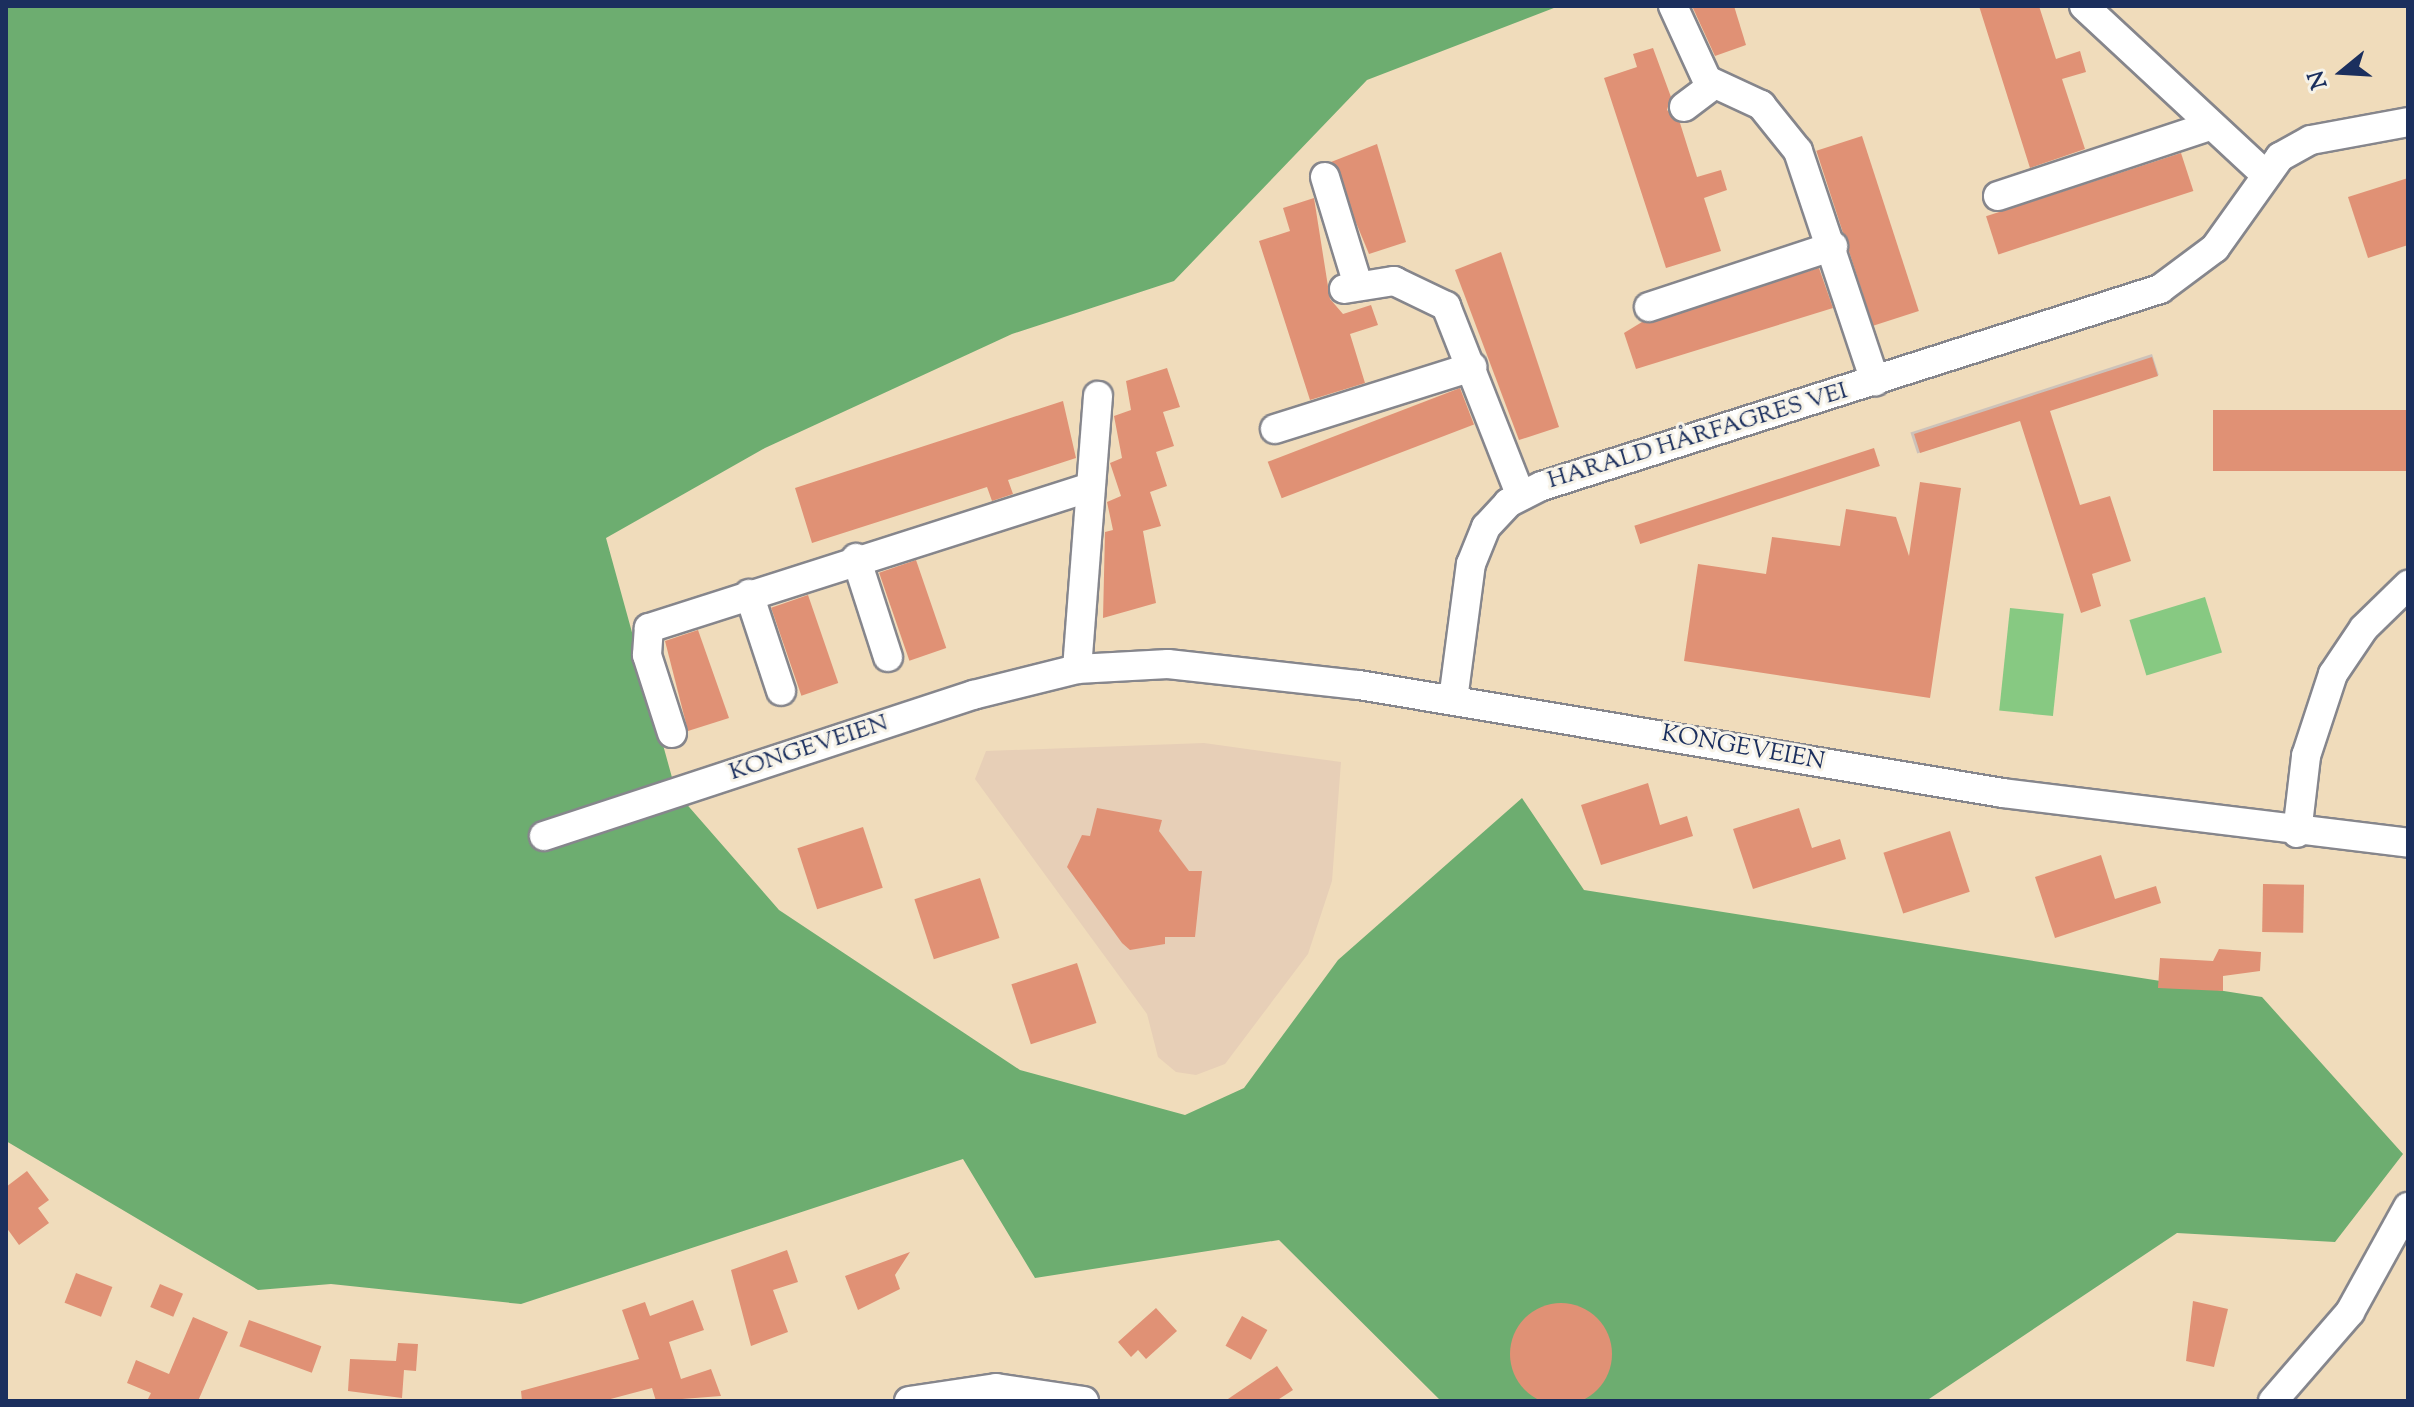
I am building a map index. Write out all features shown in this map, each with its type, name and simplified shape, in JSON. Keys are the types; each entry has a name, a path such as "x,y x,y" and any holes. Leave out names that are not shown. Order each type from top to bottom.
{"street":[{"path":"1673,6 1684,41 1713,85 1684,107"},
{"path":"2084,6 2264,173"},
{"name":"HARALD HÅRFAGRES VEI","path":"1713,85 1761,105 1784,130 1809,173 1875,381"},
{"name":"HARALD HÅRFAGRES VEI","path":"1453,700 1471,564 1486,527 1521,496 2171,283 2215,248 2264,173 2311,140 2408,122"},
{"path":"1998,196 2210,126"},
{"name":"HARALD HÅRFAGRES VEI","path":"1325,177 1351,287 1394,281 1438,298 1459,326 1521,496"},
{"path":"1649,307 1833,246"},
{"path":"1275,429 1472,367"},
{"path":"1077,669 1087,488 1098,396"},
{"path":"672,733 647,655 649,628 856,558 1087,488"},
{"path":"856,558 888,657"},
{"path":"2297,833 2306,756 2333,674 2364,628 2408,585"},
{"path":"749,594 781,691"},
{"name":"KONGEVEIEN","path":"544,836 973,695 1077,669 1168,664 1453,700 2003,793 2297,833 2408,843"},
{"path":"2273,1401 2340,1325 2398,1241 2408,1207"},
{"path":"909,1401 996,1388 1084,1401"}],"shaded area":[{"path":"2152,354 2159,375 1917,453 1910,432"},
{"path":"1204,743 1341,762 1332,881 1308,954 1225,1064 1196,1075 1176,1072 1158,1057 1147,1014 975,779 986,751"}],"green space":[{"path":"6,6 1559,6 1367,80 1174,281 1012,334 765,448 606,538 676,792 779,910 1020,1070 1185,1115 1244,1088 1338,960 1522,798 1584,890 2262,997 2403,1154 2335,1242 2177,1233 1926,1401 1441,1401 1279,1240 1035,1278 963,1159 521,1304 331,1284 258,1290 6,1141"},
{"path":"2205,597 2222,652 2146,676 2129,620"},
{"path":"2010,608 2064,614 2053,716 1999,710"}],"building":[{"path":"1692,6 1734,6 1746,45 1715,56"},
{"path":"1979,6 2039,6 2056,59 2080,51 2086,72 2062,79 2085,149 2030,168"},
{"path":"1653,48 1671,97 1667,110 1680,123 1697,177 1721,170 1727,190 1704,198 1721,251 1666,268 1604,78 1637,67 1633,54"},
{"path":"1862,136 1919,311 1873,326 1816,151"},
{"path":"1377,144 1406,242 1369,254 1331,162"},
{"path":"2181,153 2193,191 1998,254 1986,216"},
{"path":"2408,178 2408,245 2368,258 2348,197"},
{"path":"1314,198 1330,299 1343,314 1371,305 1378,325 1350,334 1365,383 1310,400 1259,241 1290,231 1283,208"},
{"path":"1501,252 1559,427 1519,440 1455,270"},
{"path":"1819,268 1833,308 1636,369 1624,333 1642,322"},
{"path":"2152,357 2158,376 2050,411 2080,505 2110,496 2131,561 2092,574 2101,606 2081,613 2020,421 1920,453 1914,434"},
{"path":"1167,368 1180,407 1163,412 1174,446 1156,452 1167,486 1150,492 1161,526 1143,531 1156,603 1103,618 1105,532 1113,530 1107,502 1121,496 1110,463 1122,458 1114,416 1131,410 1126,381"},
{"path":"1460,388 1474,424 1282,498 1268,462"},
{"path":"1063,401 1076,458 1008,480 1013,494 992,501 987,487 812,543 795,488"},
{"path":"2213,410 2408,410 2408,471 2213,471"},
{"path":"1874,448 1880,466 1640,544 1634,526"},
{"path":"1920,482 1961,488 1930,698 1684,661 1698,564 1766,574 1772,537 1840,546 1846,509 1896,517 1909,556"},
{"path":"916,560 946,648 909,661 879,573"},
{"path":"808,595 838,683 801,696 771,608"},
{"path":"698,630 729,718 688,731 665,641"},
{"path":"1648,783 1660,825 1687,816 1693,836 1601,865 1581,805"},
{"path":"1097,808 1162,820 1159,831 1189,871 1202,871 1195,937 1165,937 1165,944 1130,950 1122,943 1067,867 1082,835 1090,836"},
{"path":"1799,808 1812,848 1840,839 1846,859 1753,889 1733,829"},
{"path":"863,827 883,888 817,909 797,848"},
{"path":"1950,831 1970,892 1903,913 1883,853"},
{"path":"2101,855 2115,899 2156,886 2161,903 2055,938 2035,877"},
{"path":"980,878 999,938 934,959 914,899"},
{"path":"2263,884 2304,885 2303,933 2262,932"},
{"path":"2219,949 2261,952 2260,971 2223,976 2223,991 2158,988 2160,958 2213,961"},
{"path":"1077,963 1096,1023 1031,1044 1011,984"},
{"path":"27,1171 49,1200 38,1208 49,1223 19,1245 6,1227 6,1187"},
{"path":"787,1250 798,1282 773,1290 788,1332 751,1346 731,1270"},
{"path":"910,1252 895,1275 900,1289 858,1310 845,1276"},
{"path":"76,1273 112,1287 101,1317 65,1303"},
{"path":"160,1284 183,1294 173,1317 150,1307"},
{"path":"693,1300 704,1330 669,1342 681,1379 711,1369 721,1396 656,1401 652,1388 603,1401 522,1401 521,1391 639,1359 622,1310 645,1302 650,1316"},
{"path":"2193,1301 2228,1309 2214,1367 2186,1361"},
{"path":"1551,1303 1571,1303 1590,1311 1604,1325 1612,1344 1609,1374 1590,1397 1571,1405 1551,1405 1532,1397 1518,1383 1510,1364 1510,1344 1518,1325 1532,1311"},
{"path":"1156,1308 1177,1331 1146,1359 1138,1350 1131,1357 1118,1342"},
{"path":"1242,1316 1267,1330 1251,1360 1226,1346"},
{"path":"193,1317 228,1332 198,1401 147,1401 151,1393 127,1383 136,1360 169,1374"},
{"path":"249,1320 321,1346 312,1373 239,1346"},
{"path":"398,1343 418,1344 416,1371 404,1370 402,1398 348,1391 350,1359 396,1361"},
{"path":"1277,1366 1293,1390 1276,1401 1225,1401"}]}
